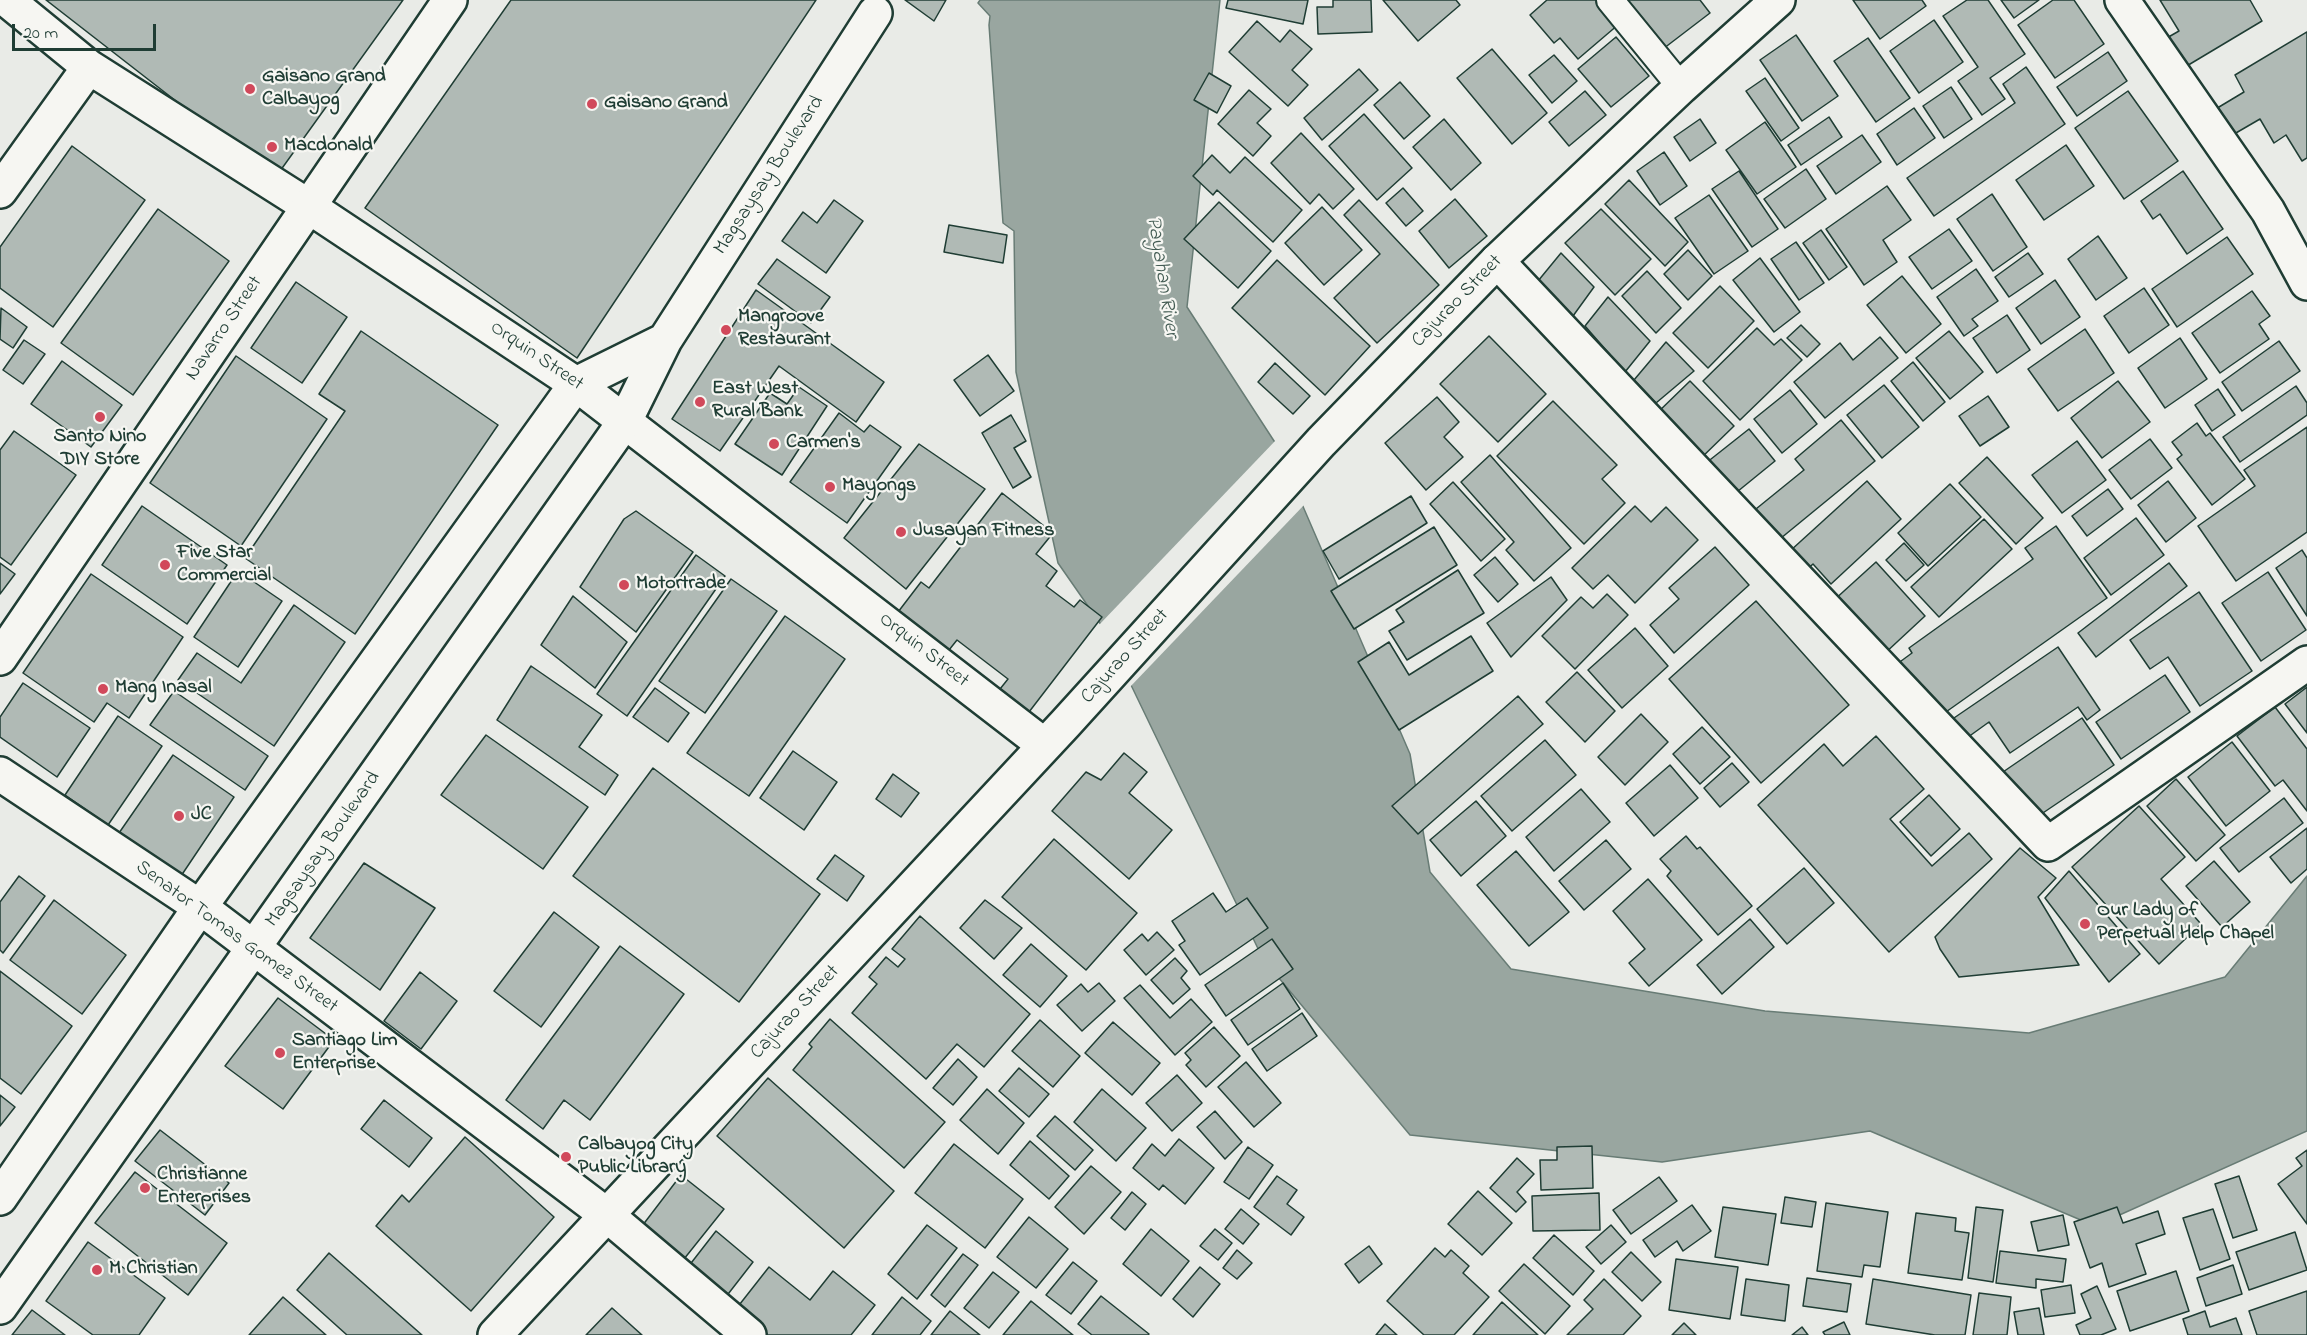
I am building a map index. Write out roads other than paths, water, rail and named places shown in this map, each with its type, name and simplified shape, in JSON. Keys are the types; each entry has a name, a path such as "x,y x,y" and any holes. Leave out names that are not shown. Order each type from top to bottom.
{"street":[{"name":"Orquin Street","path":"7,0 89,67 308,206 576,384 1054,735"},
{"name":"Navarro Street","path":"0,658 450,0"},
{"name":"Cajurao Street","path":"495,1335 1054,735 1321,442 1497,261 1681,87 1778,0"},
{"path":"2122,0 2268,211 2307,284"},
{"name":"Magsaysay Boulevard","path":"0,1307 625,421 665,340 875,13"},
{"path":"0,191 89,67"},
{"path":"1497,261 2049,844 2307,663"},
{"path":"0,1198 200,908 576,384 665,340"},
{"name":"Senator Tomas Gomez Street","path":"0,774 200,908 608,1216 749,1335"}],"lane":[{"path":"1610,0 1681,87"}],"water":[{"name":"Payahan River","path":"980,0 1220,0 1187,307 1276,444 1410,754 1430,872 1511,969 1765,1011 2029,1033 2225,977 2307,876 2307,1131 2095,1226 1870,1131 1662,1162 1410,1135 1263,959 1104,629 1058,563 1016,372 1014,231 1003,223 990,16 978,3"}],"place":[{"name":"Gaisano Grand Calbayog","path":"250,89"},
{"name":"Gaisano Grand","path":"592,104"},
{"name":"Macdonald","path":"272,147"},
{"name":"Mangroove Restaurant","path":"726,330"},
{"name":"East West Rural Bank","path":"700,402"},
{"name":"Santo Nino DIY Store","path":"100,417"},
{"name":"Carmen's","path":"774,444"},
{"name":"Mayongs","path":"830,487"},
{"name":"Jusayan Fitness","path":"901,532"},
{"name":"Five Star Commercial","path":"165,565"},
{"name":"Motortrade","path":"624,585"},
{"name":"Mang Inasal","path":"103,689"},
{"name":"JC","path":"179,816"},
{"name":"Our Lady of Perpetual Help Chapel","path":"2085,924"},
{"name":"Santiago Lim Enterprise","path":"280,1053"},
{"name":"Calbayog City Public Library","path":"566,1157"},
{"name":"Christianne Enterprises","path":"145,1188"},
{"name":"M Christian","path":"97,1270"}]}
